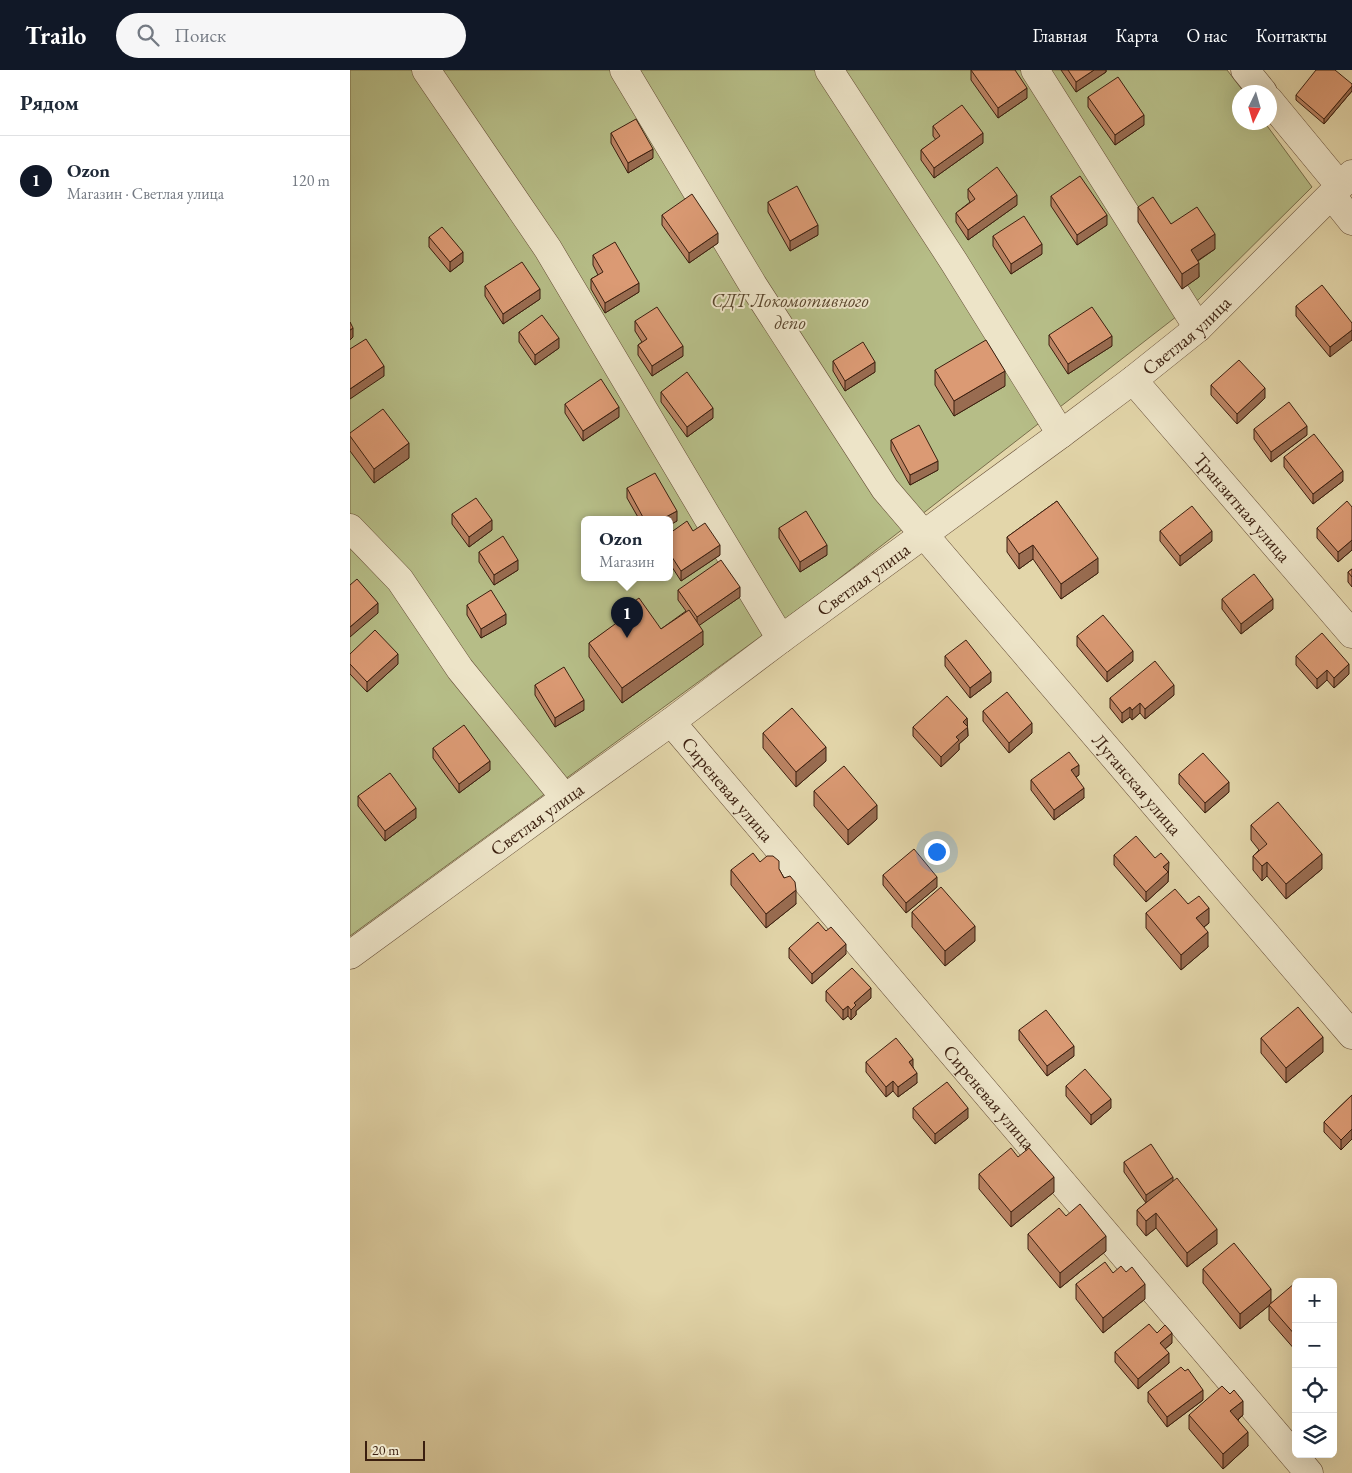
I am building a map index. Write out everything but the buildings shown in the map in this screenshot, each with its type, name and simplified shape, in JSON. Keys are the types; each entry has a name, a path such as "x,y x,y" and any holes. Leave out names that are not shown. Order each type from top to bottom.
{"street":[{"path":"426,70 548,249 781,639"},
{"name":"Луганская улица","path":"624,70 753,285 885,488 1352,1035"},
{"path":"829,70 954,262 1062,434"},
{"path":"1035,70 1198,328"},
{"path":"1245,70 1257,85"},
{"path":"1277,108 1341,186 1352,221"},
{"name":"Светлая улица","path":"350,955 671,722 1133,380 1198,328 1341,186"},
{"name":"Транзитная улица","path":"1133,380 1352,634"},
{"path":"350,528 400,580 460,669 565,798"},
{"name":"Сиреневая улица","path":"671,722 1310,1473"}],"green space":[{"name":"СДТ Локомотивного депо","path":"350,70 1227,70 1239,85 1232,85 1232,130 1270,130 1312,187 1199,299 823,591 350,936"}],"place":[{"name":"Ozon","path":"627,638"}]}
